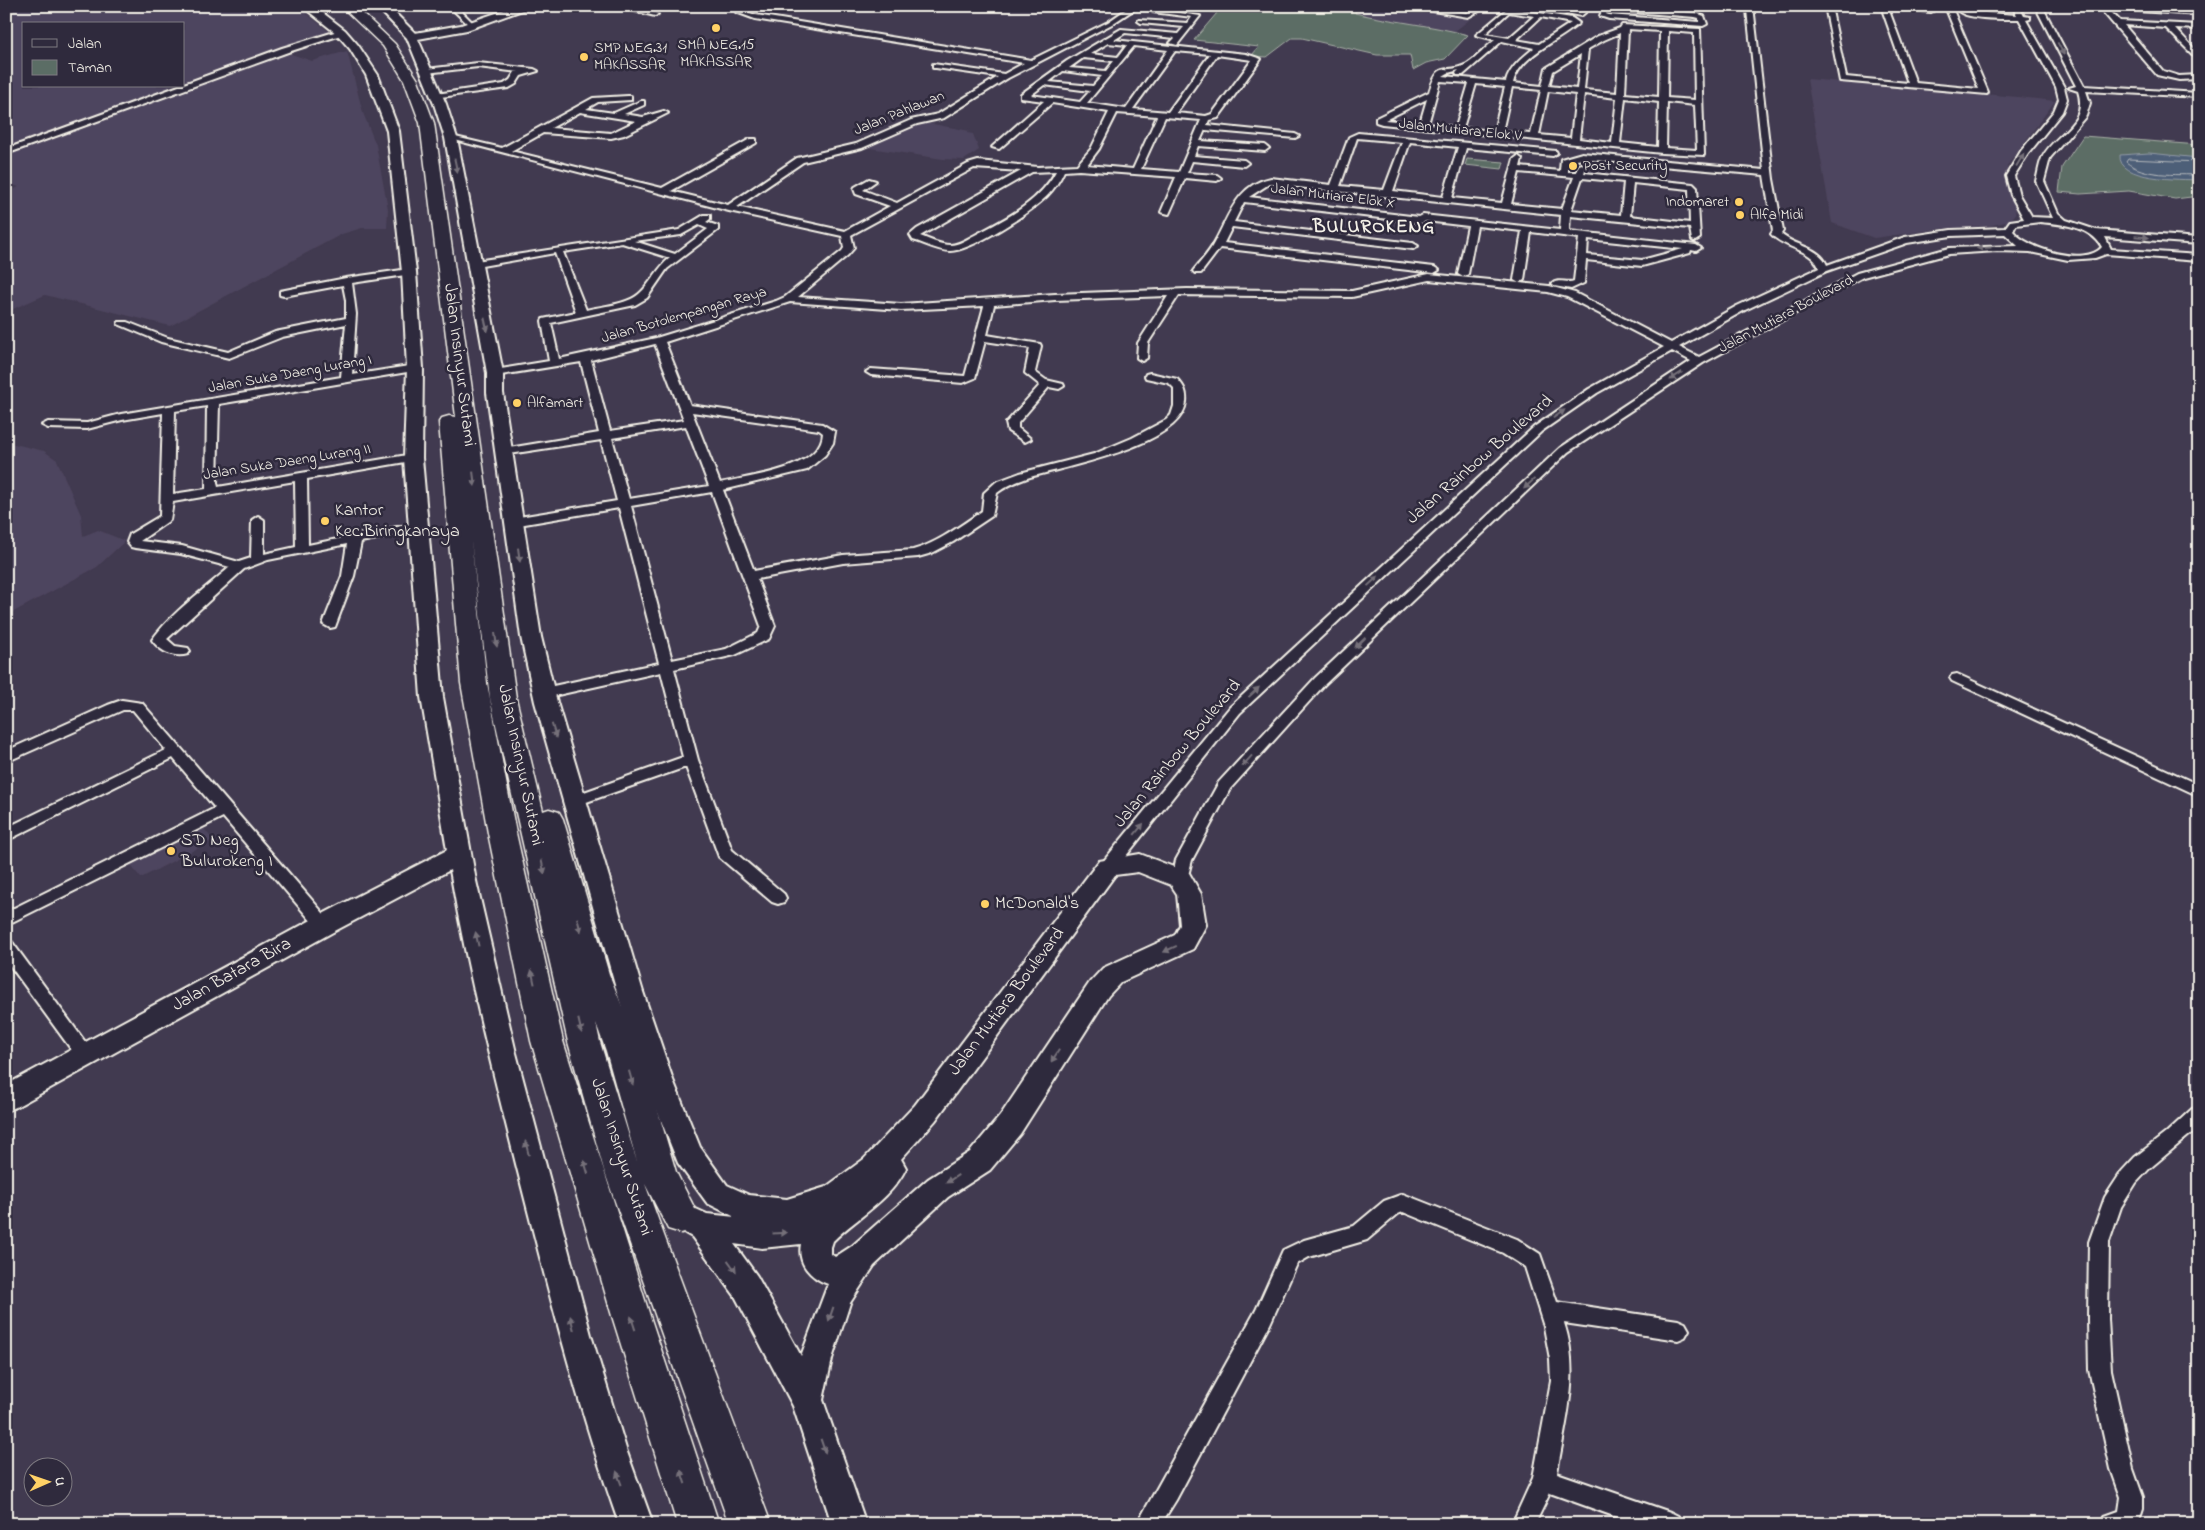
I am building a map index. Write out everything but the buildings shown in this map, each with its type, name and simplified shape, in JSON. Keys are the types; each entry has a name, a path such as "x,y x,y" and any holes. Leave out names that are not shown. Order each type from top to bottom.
{"highway":[{"name":"Jalan Insinyur Sutami","path":"333,6 348,17 375,46 396,82 412,124 444,366 461,563 474,683 502,833 548,1041 631,1316 698,1524"},
{"path":"364,6 372,14 384,38"},
{"name":"Jalan Insinyur Sutami","path":"344,19 384,38 411,80 427,123 504,698 587,1051 622,1170 750,1524"},
{"path":"504,698 518,712 526,730 593,974 623,1051 659,1176 692,1222"}],"street":[{"path":"307,6 344,19"},
{"path":"381,6 412,37 451,138 495,374 494,393 513,522 531,637 544,693 630,992 659,1080 688,1154 718,1194 746,1208 787,1212 836,1196 874,1168 925,1113"},
{"path":"452,6 473,26"},
{"path":"412,37 473,26 528,6"},
{"path":"617,6 655,14"},
{"path":"748,6 739,12 755,17 1030,62"},
{"name":"Jalan Pahlawan","path":"476,264 682,232 726,207 800,160 859,146 914,122 941,116 1004,76 1110,23 1136,6"},
{"path":"1190,14 1195,6"},
{"path":"1407,6 1468,15 1485,6"},
{"path":"1524,6 1577,14 1582,13 1590,6"},
{"path":"1725,6 1750,7 1769,176 1778,231"},
{"path":"1828,6 1844,79 1984,92 1950,10"},
{"path":"1913,85 1884,6 1962,11 1980,10 2019,13 2044,18"},
{"path":"1923,6 1950,10"},
{"path":"2038,6 2081,88 2086,103 2082,116 2046,158 2040,181 2054,214 2063,222"},
{"path":"2101,6 2199,12"},
{"path":"2101,6 2163,75 2179,78 2199,77"},
{"path":"1607,8 1668,9 1701,16 1704,24 1603,15 1607,8"},
{"path":"1106,41 1171,48 1215,53 1257,59 1215,116 1206,118 1114,110 1024,96 1082,56 1106,41 1141,21 1158,9 1197,16 1171,48 1128,111"},
{"path":"1498,133 1514,71 1541,47 1575,23 1572,20 1507,10 1480,35 1482,37 1541,47"},
{"path":"2019,13 2060,87 2063,99 2058,112 2024,153 2010,176 2015,194 2029,220"},
{"path":"1509,42 1540,15"},
{"path":"185,87 285,50 344,19"},
{"path":"344,19 354,47 372,75 393,131 409,272 415,368 413,458 417,527 432,696 464,881 502,1053 575,1335 610,1452 636,1524"},
{"path":"1141,21 1190,25"},
{"path":"2118,23 2199,27"},
{"path":"2168,25 2199,59"},
{"path":"1431,94 1379,120 1382,122 1692,153 1702,152 1698,33 1695,31 1664,28 1624,26 1624,28 1585,47 1549,70 1535,137"},
{"path":"1611,161 1621,96 1624,28"},
{"path":"1662,150 1664,28"},
{"path":"1124,31 1181,36"},
{"path":"1452,80 1500,40"},
{"path":"1082,105 1132,44"},
{"path":"1575,141 1585,47"},
{"path":"1136,171 1167,114 1215,53"},
{"path":"1082,56 1120,59"},
{"path":"426,71 478,65 534,71 521,72 513,82 503,86 436,96"},
{"path":"936,66 1004,76"},
{"path":"1423,126 1437,78 1445,71 1467,66"},
{"path":"1061,70 1108,74"},
{"path":"1437,78 1699,103"},
{"path":"1459,129 1473,82"},
{"path":"1042,83 1095,89"},
{"path":"2060,87 2199,96"},
{"path":"6,152 181,88"},
{"path":"504,151 600,99 628,98"},
{"path":"996,147 1049,100"},
{"path":"616,116 641,103"},
{"path":"580,110 644,120"},
{"path":"1079,166 1084,164 1094,149 1114,110"},
{"path":"542,130 611,136 621,133 644,120 664,113"},
{"path":"1166,212 1195,143 1204,127 1206,118"},
{"path":"1204,127 1294,136"},
{"name":"Jalan Mutiara Elok V","path":"1335,187 1353,137 1365,135 1553,153"},
{"path":"451,138 726,207 846,234 976,164 1029,170 1061,169 1079,166 1217,178"},
{"path":"1388,192 1407,139"},
{"path":"664,191 753,142"},
{"path":"1195,143 1265,148"},
{"path":"1446,199 1463,145"},
{"path":"1506,206 1520,150"},
{"path":"1189,158 1244,163"},
{"path":"1564,173 1564,161 1582,158 1769,176"},
{"path":"1564,233 1566,212 1579,175 1582,158"},
{"path":"1029,170 920,231 915,235 916,238 949,248 961,246 1027,208 1052,184 1061,169"},
{"path":"1516,169 1691,187 1693,188 1695,243"},
{"path":"1625,218 1630,180"},
{"path":"872,181 858,189 859,192 897,206"},
{"path":"1198,270 1218,245 1241,199 1268,182 1388,192 1694,226"},
{"path":"1406,267 1430,197"},
{"name":"Jalan Mutiara Elok X","path":"1241,199 1417,234"},
{"path":"2199,241 2094,233 2063,222 2029,220 2013,223 2008,231 2015,240 2033,250 2058,256 2092,256 2105,251 2199,258"},
{"path":"555,364 546,323 552,319 631,302 641,298 664,267 715,228 698,222"},
{"path":"1228,224 1417,234 1473,223 1584,236 1695,243"},
{"path":"1463,274 1473,223"},
{"path":"1519,280 1527,229"},
{"name":"Jalan Mutiara Boulevard","path":"1824,269 1823,264 1818,258 1781,240 1776,234 1778,231 1829,254 1848,254 1878,244 1896,242"},
{"name":"Jalan Rainbow Boulevard","path":"1108,867 1235,710 1538,429 1593,390 1741,308 1824,269 1896,242 1951,233 2008,231"},
{"path":"2094,233 2105,242 2107,246 2105,251"},
{"name":"Jalan Botolempangan Raya","path":"495,374 585,358 658,340 780,304 789,299 845,253 849,248 846,234"},
{"path":"1393,266 1417,234"},
{"path":"1218,245 1463,274 1577,285 1580,279 1584,236"},
{"path":"623,241 676,257"},
{"path":"1582,257 1642,263 1695,243"},
{"name":"Jalan Mutiara Boulevard","path":"1180,879 1184,860 1224,786 1320,681 1564,450 1698,361 1871,271 1950,251 1997,248 2033,250"},
{"path":"558,250 582,313"},
{"path":"284,292 409,272"},
{"path":"789,299 901,306 1054,297 1175,293 1352,294 1376,290 1420,278 1455,278 1549,289 1571,294 1670,348 1698,361"},
{"path":"346,281 350,286 351,320 346,379"},
{"path":"1142,358 1143,342 1175,293"},
{"path":"871,372 967,380 972,375 990,302"},
{"path":"123,324 165,340 228,355 279,334 351,320"},
{"path":"981,338 1036,346 1030,373 1035,378 1053,384 1012,423 1012,429 1025,439"},
{"path":"544,693 730,652 764,636 768,626 658,340"},
{"path":"585,358 691,760 725,853 778,898"},
{"name":"Jalan Suka Daeng Lurang I","path":"48,426 87,426 121,417 415,368"},
{"path":"749,576 843,559 913,554 928,550 949,539 988,513 989,496 996,488 1021,477 1099,456 1156,431 1169,423 1175,418 1178,410 1179,387 1173,381 1150,376"},
{"path":"212,491 213,402"},
{"path":"513,522 716,488 788,471 810,464 822,452 828,442 829,432 822,427 685,408"},
{"path":"169,409 166,516 158,524 134,537 133,542 135,544 182,550 239,566"},
{"path":"503,452 690,422"},
{"name":"Jalan Suka Daeng Lurang II","path":"167,499 413,458"},
{"path":"300,476 302,549"},
{"path":"257,559 258,520"},
{"path":"183,651 172,650 159,640 239,566 257,559 302,549 417,527"},
{"path":"330,624 348,576 355,538"},
{"path":"1957,678 2199,791"},
{"path":"6,757 113,708 127,705 137,706 174,752 324,925"},
{"path":"6,835 174,752"},
{"path":"575,801 691,760"},
{"path":"6,919 225,810"},
{"name":"Jalan Batara Bira","path":"6,1099 324,925 460,854"},
{"path":"925,1113 910,1147 858,1203 832,1222 818,1237 814,1249 817,1261 828,1271 842,1271 863,1256 938,1188 980,1161 1010,1125 1099,989 1112,975 1184,942 1193,925 1189,894 1180,879 1140,863 1108,867"},
{"name":"Jalan Mutiara Boulevard","path":"925,1113 1108,867"},
{"path":"6,947 85,1055"},
{"path":"2113,1524 2124,1522 2129,1517 2132,1497 2122,1469 2100,1370 2098,1319 2099,1242 2112,1203 2128,1177 2199,1115"},
{"path":"1148,1524 1168,1492 1263,1317 1290,1257 1297,1252 1354,1238 1391,1207 1403,1203 1510,1246 1533,1261 1551,1311 1561,1358 1562,1381 1544,1480 1523,1524"},
{"path":"692,1222 762,1234 794,1232 832,1222"},
{"path":"692,1222 746,1286 807,1400 849,1524"},
{"path":"807,1400 816,1359 837,1297 863,1256"},
{"path":"1551,1311 1678,1330"},
{"path":"1544,1480 1670,1524"}],"shaded area":[{"path":"6,6 297,6 332,34 272,56 272,58 291,54 312,61 347,51 363,113 376,145 388,209 387,228 362,228 342,234 170,326 45,295 6,312 6,193 19,187 6,182 6,152 100,114 6,147"},
{"path":"1358,6 1483,6 1473,17 1455,31 1392,22 1355,13"},
{"path":"1807,79 2055,101 2007,166 2009,192 2016,207 2015,215 2009,221 1989,226 1947,228 1874,238 1832,223"},
{"path":"922,122 970,131 967,133 973,134 979,150 964,160 943,159 863,147"},
{"path":"6,442 44,451 57,460 81,515 83,536 98,530 125,541 97,567 6,616"},
{"name":"SD Neg Bulurokeng I","path":"201,825 213,840 141,878 128,862"}],"green space":[{"path":"1214,6 1358,6 1355,13 1468,35 1445,59 1426,63 1413,70 1410,55 1377,55 1302,38 1292,38 1267,57 1251,56 1259,47 1194,40 1217,13 1200,10"},
{"path":"2083,136 2199,145 2199,196 2175,199 2129,191 2080,194 2059,192 2062,167"},
{"path":"1467,159 1504,162 1502,169 1465,165"}],"water":[{"path":"2149,153 2199,158 2199,180 2165,179 2139,174 2129,170 2122,163 2120,155"}],"place":[{"name":"SMA NEG.15 MAKASSAR","path":"716,28"},
{"name":"SMP NEG.31 MAKASSAR","path":"584,57"},
{"name":"Post Security","path":"1573,166"},
{"name":"Indomaret","path":"1739,202"},
{"name":"Alfa Midi","path":"1740,215"},
{"name":"Alfamart","path":"517,403"},
{"name":"Kantor Kec.Biringkanaya","path":"325,521"},
{"name":"SD Neg Bulurokeng I","path":"171,851"},
{"name":"McDonald's","path":"985,904"}],"district":[{"name":"BULUROKENG","path":"1374,227"}]}
